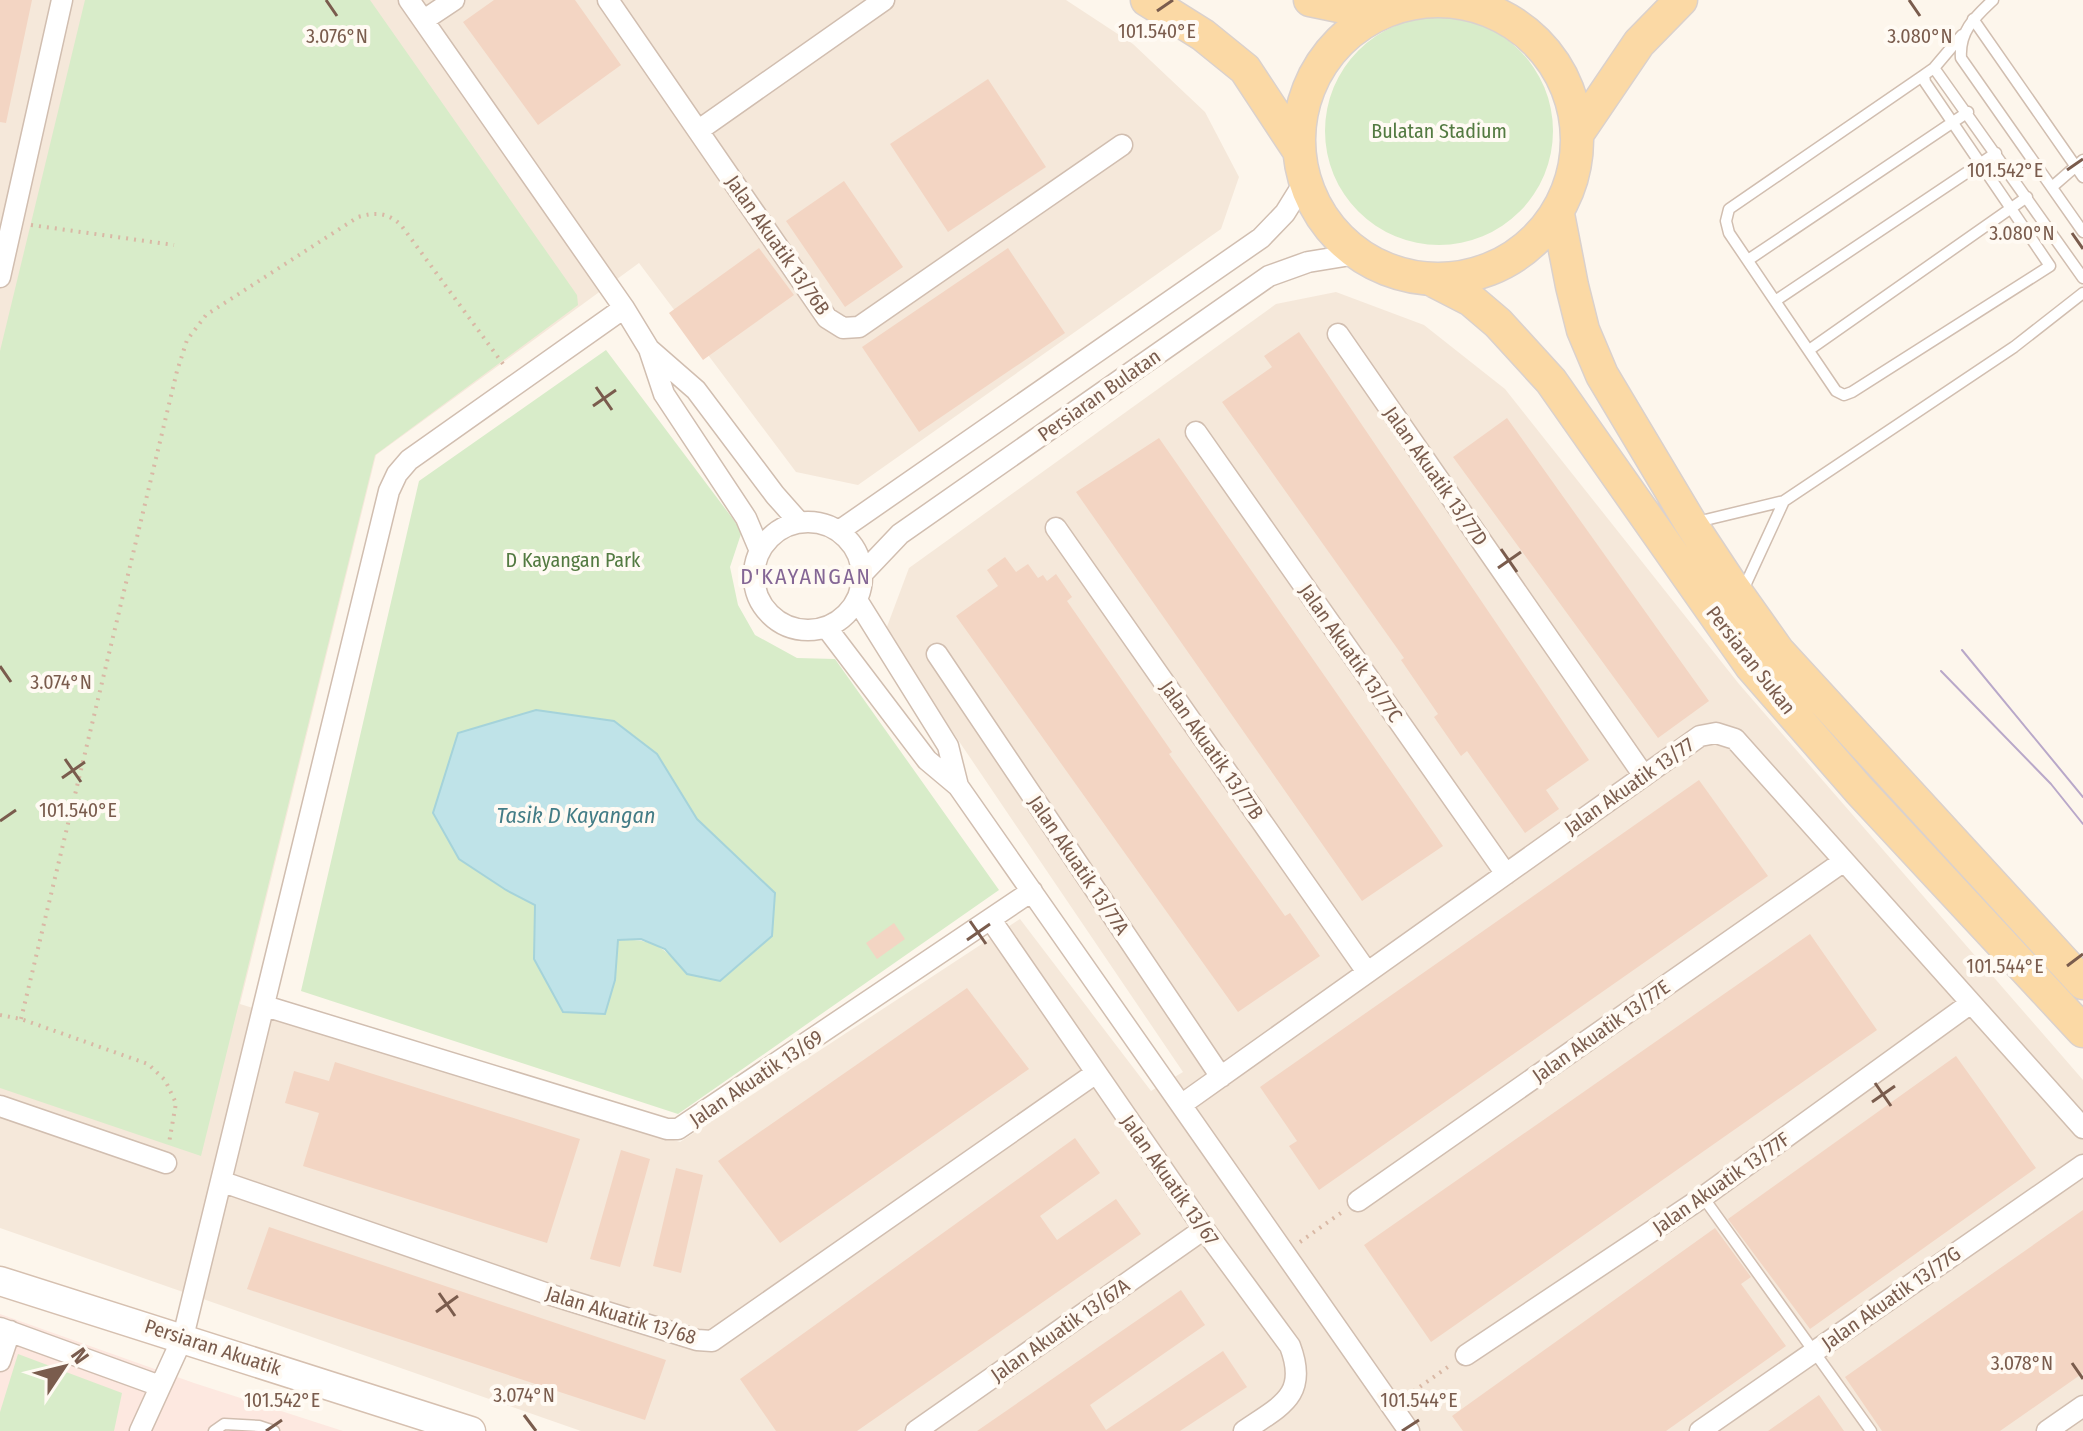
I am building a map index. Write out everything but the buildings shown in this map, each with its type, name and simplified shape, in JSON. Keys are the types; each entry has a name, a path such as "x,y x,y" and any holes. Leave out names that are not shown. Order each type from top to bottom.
{"main road":[{"path":"1147,0 1203,35 1245,69 1299,151"},
{"path":"1310,0 1378,14"},
{"path":"1445,0 1492,3 1549,54 1569,92 1578,133 1574,175 1558,214 1526,251 1483,274 1434,281 1394,273 1357,254 1322,218 1303,184 1299,151 1302,109 1317,70 1343,37 1378,14 1411,3 1445,0"},
{"path":"1578,133 1639,43 1681,0"},
{"name":"Persiaran Sukan","path":"1558,214 1583,330 1602,375 1691,524 1740,597 1778,651 2083,983"},
{"name":"Persiaran Sukan","path":"1434,281 1480,308 1551,381 1751,666 1859,790 2083,1031"}],"street":[{"path":"0,277 62,0"},
{"path":"409,0 624,308 649,349 664,394 746,518 760,551"},
{"path":"424,20 454,0"},
{"name":"Jalan Akuatik 13/76B","path":"608,0 827,318 843,328 859,327 1122,145"},
{"path":"699,130 884,0"},
{"name":"Persiaran Bulatan","path":"839,531 1261,238 1285,213 1303,184"},
{"name":"Persiaran Bulatan","path":"862,574 900,534 1269,276 1308,262 1357,254"},
{"path":"140,1431 183,1337 389,491 397,474 409,460 624,308"},
{"name":"Jalan Akuatik 13/77D","path":"1338,334 1644,776"},
{"path":"649,349 696,390 799,522"},
{"name":"Jalan Akuatik 13/77C","path":"1196,432 1506,874"},
{"path":"799,522 813,522 839,531 856,550 862,574 857,600 849,611 826,627 809,630 791,627 775,618 763,604 756,587 755,569 760,551 783,528 799,522"},
{"name":"Jalan Akuatik 13/77B","path":"1056,528 1367,972"},
{"path":"857,600 948,746 958,786"},
{"path":"826,627 927,760 958,786 1409,1431"},
{"name":"Jalan Akuatik 13/77A","path":"937,654 1221,1077"},
{"name":"Jalan Akuatik 13/77","path":"1181,1105 1700,736 1716,733 1735,739 2083,1128"},
{"name":"Jalan Akuatik 13/77E","path":"1358,1201 1844,861"},
{"name":"Jalan Akuatik 13/69","path":"265,1006 667,1129 678,1129 1032,891"},
{"name":"Jalan Akuatik 13/67","path":"991,920 1204,1229 1290,1346 1296,1362 1296,1385 1285,1402 1244,1431"},
{"name":"Jalan Akuatik 13/77F","path":"1466,1355 1703,1197 1971,1003"},
{"name":"Jalan Akuatik 13/68","path":"223,1182 545,1293 697,1340 712,1341 1096,1073"},
{"path":"0,1106 166,1163"},
{"name":"Jalan Akuatik 13/77G","path":"1700,1431 2083,1165"},
{"name":"Jalan Akuatik 13/67A","path":"916,1431 1204,1229"},
{"name":"Persiaran Akuatik","path":"0,1281 471,1431"},
{"path":"0,1361 5,1329 160,1386"},
{"path":"2047,1431 2083,1406"}],"lane":[{"path":"1924,75 1925,82 1952,123 2050,266 1844,395 1836,391 1729,233 1726,221 1729,209 1934,68 1973,19 1993,0"},
{"path":"1973,19 2079,164 2083,177"},
{"path":"1963,33 1961,58 2083,232"},
{"path":"1934,68 2083,278"},
{"path":"1748,260 1968,112"},
{"path":"1775,301 1996,153"},
{"path":"2052,187 2079,164"},
{"path":"1809,350 2027,197"},
{"path":"1691,524 1784,501 2014,347 2083,293"},
{"path":"1740,597 1784,501"},
{"path":"1703,1197 1871,1431"},
{"path":"214,1431 224,1424 259,1426 274,1431"}],"path":[{"path":"21,1019 177,371 187,340 206,315 358,217 373,212 391,216 401,225 516,383"},
{"path":"12,223 174,245"},
{"path":"0,1015 21,1019 148,1064 165,1080 176,1103 166,1163"},
{"path":"1285,1252 1358,1201"},
{"path":"1392,1406 1466,1355"}],"shaded area":[{"path":"0,0 1066,0 1133,44 1205,112 1239,177 1221,229 858,485 796,472 639,263 376,455 240,1004 680,1142 1020,919 1151,1091 1183,1072 885,632 909,568 1276,304 1336,292 1424,325 1505,389 1739,684 2083,1080 2083,1431 581,1431 0,1228"},
{"path":"0,1314 194,1383 343,1431 0,1431"}],"green space":[{"path":"85,0 370,0 577,295 578,305 375,455 201,1156 0,1088 0,351"},
{"name":"Bulatan Stadium","path":"1439,17 1461,19 1483,26 1520,50 1544,87 1551,109 1551,153 1544,175 1520,212 1483,236 1461,243 1439,245 1417,243 1395,236 1358,212 1334,175 1327,153 1325,131 1327,109 1334,87 1358,50 1395,26 1417,19"},
{"name":"D Kayangan Park","path":"606,350 742,531 730,567 738,605 755,635 797,658 835,659 999,890 678,1114 301,991 419,481","holes":["614,721 657,754 697,819 775,893 687,974 657,946 640,941 617,940 615,980 534,959 535,905 459,859"]},
{"path":"18,1354 122,1393 114,1431 0,1431 0,1412"}],"water":[{"name":"Tasik D Kayangan","path":"536,710 614,721 657,754 697,819 775,893 772,936 720,981 687,974 665,949 641,939 618,940 615,980 605,1014 563,1012 534,959 535,905 459,859 433,813 458,733"}],"tram line":[{"path":"1962,650 2083,797"},
{"path":"1941,671 2051,784 2083,824"}],"district":[{"name":"D'KAYANGAN","path":"806,576"}]}
